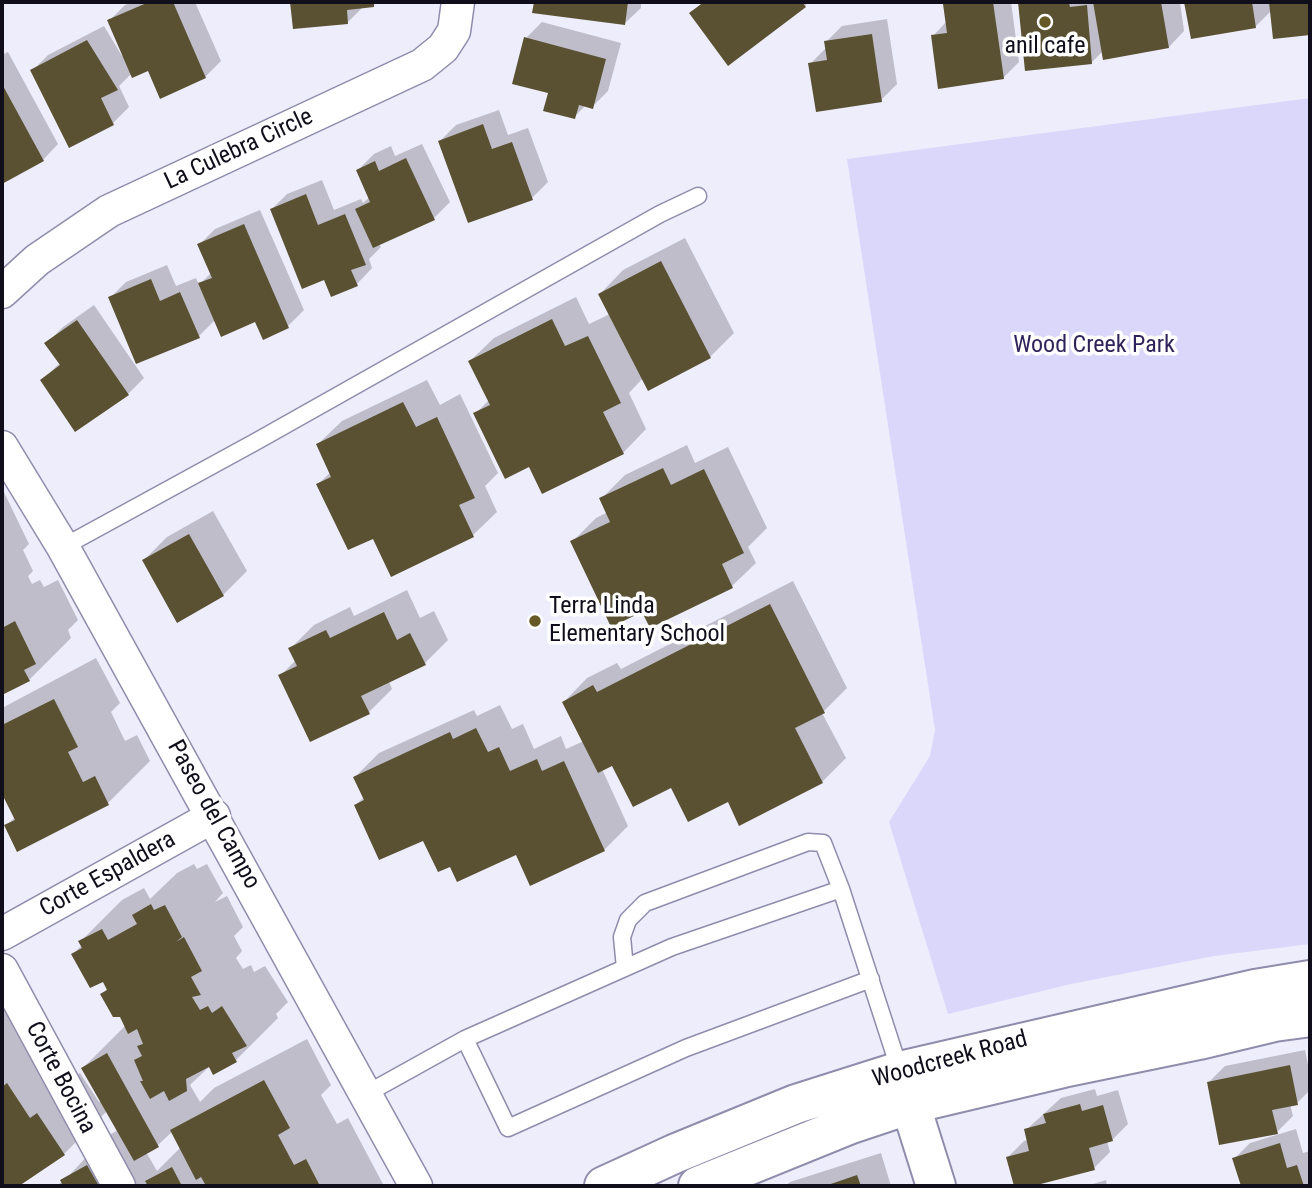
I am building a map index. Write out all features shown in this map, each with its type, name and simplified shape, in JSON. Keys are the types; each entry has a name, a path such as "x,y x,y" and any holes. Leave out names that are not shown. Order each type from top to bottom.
{"main road":[{"name":"Woodcreek Road","path":"698,1186 850,1124 905,1088 1255,989 1310,981"},
{"name":"Woodcreek Road","path":"604,1186 796,1104 1063,1068 1275,1022 1310,1017"},
{"path":"905,1088 936,1186"}],"street":[{"name":"La Culebra Circle","path":"2,292 37,260 109,211 422,65 443,48 454,31 458,2"},
{"name":"Paseo del Campo","path":"2,447 63,547 214,816 416,1186"},
{"name":"Corte Espaldera","path":"2,934 214,816"},
{"name":"Corte Bocina","path":"2,970 119,1186"}],"lane":[{"path":"63,547 660,214 698,196"},
{"path":"625,968 622,937 628,920 645,902 808,842 824,844 905,1088"},
{"path":"366,1094 465,1039 672,947 841,889"},
{"path":"465,1039 508,1128 686,1048 871,979"}],"green space":[{"name":"Wood Creek Park","path":"1310,98 1310,944 1214,956 1071,984 948,1014 889,822 930,756 935,730 847,159"}],"building":[{"path":"149,2 173,2 206,78 160,99 148,71 132,78 107,20"},
{"path":"290,2 374,2 374,7 347,10 348,24 293,29"},
{"path":"534,2 628,2 625,25 532,13"},
{"path":"704,2 802,2 806,7 728,66 689,13"},
{"path":"993,2 1004,79 938,89 931,35 947,33 943,4"},
{"path":"1018,2 1069,2 1070,7 1087,5 1092,64 1025,71"},
{"path":"1093,2 1161,2 1169,48 1103,60"},
{"path":"1184,2 1252,2 1256,28 1191,39"},
{"path":"1269,2 1310,2 1310,35 1273,39"},
{"path":"872,34 882,102 816,112 808,63 827,60 824,41"},
{"path":"524,37 606,59 593,109 579,105 575,119 543,111 548,93 512,84"},
{"path":"87,40 118,90 101,98 114,125 69,148 30,70"},
{"path":"2,84 44,161 2,184"},
{"path":"483,124 492,149 512,142 533,200 468,223 438,141"},
{"path":"406,158 435,220 373,248 355,209 370,202 356,170 375,161 379,171"},
{"path":"306,194 318,225 345,214 366,265 351,270 358,286 331,297 324,280 302,289 270,209"},
{"path":"244,224 289,328 263,340 255,322 221,337 198,283 212,278 197,244"},
{"path":"661,261 711,358 648,391 598,294"},
{"path":"151,279 160,301 180,292 200,338 136,364 108,297"},
{"path":"552,319 565,346 588,336 621,403 603,412 624,454 542,494 529,467 505,479 473,413 490,405 468,361"},
{"path":"77,320 129,395 75,432 40,380 60,365 44,343"},
{"path":"403,402 416,427 437,417 475,498 459,505 474,537 391,577 373,539 348,550 316,484 331,477 316,444"},
{"path":"663,468 671,485 704,469 744,553 722,564 733,588 650,628 642,612 611,627 570,541 610,522 599,498"},
{"path":"189,534 224,596 177,623 142,560"},
{"path":"770,604 825,713 795,728 823,783 739,826 728,802 688,822 671,788 633,807 612,766 598,773 562,702 593,685 597,692"},
{"path":"384,612 397,640 410,633 426,665 361,696 370,714 310,742 278,675 297,666 288,648 326,630 330,638"},
{"path":"15,621 36,664 24,670 30,681 2,695 2,628"},
{"path":"54,699 78,747 68,752 83,782 95,776 109,805 17,852 4,825 15,820 2,794 2,725"},
{"path":"476,728 488,752 499,747 510,771 537,759 542,771 564,761 605,851 530,886 516,855 457,882 450,867 438,872 423,841 379,860 354,805 364,800 353,777 450,732 453,739"},
{"path":"151,904 154,910 165,905 182,937 176,942 184,937 202,971 191,977 201,995 192,997 200,1010 208,1006 212,1013 222,1006 247,1046 232,1053 237,1062 213,1075 209,1067 186,1079 187,1091 169,1101 164,1091 150,1099 140,1081 143,1081 134,1060 142,1056 137,1046 143,1044 137,1029 128,1034 120,1017 113,1017 100,994 107,990 103,982 90,988 71,954 82,948 78,941 102,929 108,940 137,924 132,915"},
{"path":"107,1053 159,1147 134,1161 81,1068"},
{"path":"1290,1065 1298,1105 1272,1110 1278,1134 1219,1145 1207,1082"},
{"path":"264,1080 290,1128 278,1135 294,1165 306,1159 320,1186 206,1186 201,1177 196,1180 170,1130"},
{"path":"7,1083 30,1118 37,1113 65,1155 19,1186 2,1186 2,1087"},
{"path":"1080,1104 1082,1111 1103,1105 1113,1141 1089,1148 1095,1170 1033,1186 1014,1186 1006,1157 1029,1151 1024,1129 1046,1123 1043,1114"},
{"path":"1280,1143 1287,1168 1297,1165 1304,1186 1241,1186 1232,1158"},
{"path":"87,1165 99,1186 63,1186 60,1180"},
{"path":"172,1167 182,1186 148,1186 145,1181"},
{"path":"857,1175 861,1186 825,1186"}],"place":[{"name":"anil cafe","path":"1045,22"},
{"name":"Terra Linda Elementary School","path":"535,621"}]}
